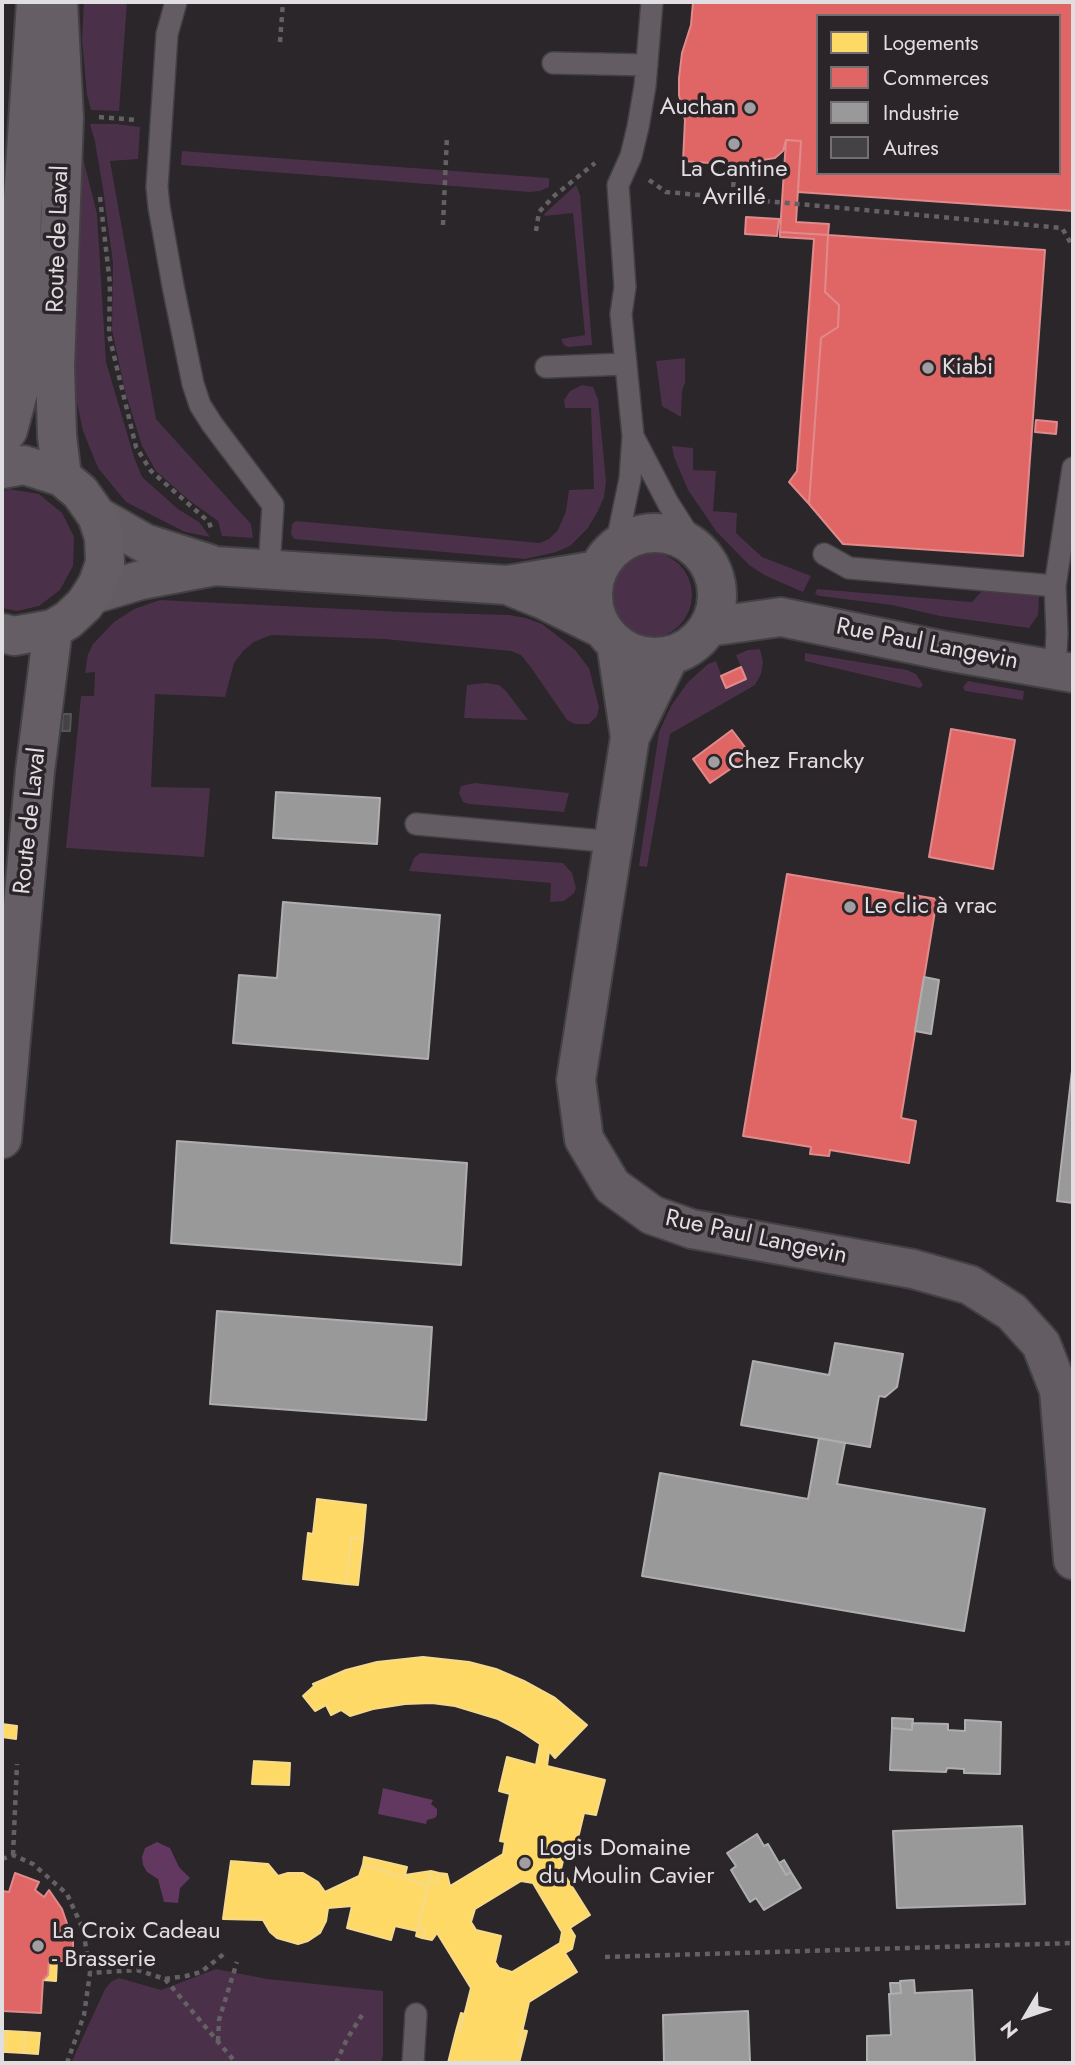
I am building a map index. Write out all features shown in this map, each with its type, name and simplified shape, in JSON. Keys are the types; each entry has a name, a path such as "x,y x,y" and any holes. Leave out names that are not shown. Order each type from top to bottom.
{"main road":[{"name":"Route de Laval","path":"2,438 8,430 18,393 22,213 36,2"},
{"name":"Route de Laval","path":"58,2 64,118 55,367 57,436 62,477"},
{"path":"2,469 24,465 62,477 80,492 97,516 104,537 105,563 98,583 84,606 68,620 53,629 15,636 2,633"},
{"name":"Route de Laval","path":"2,1139 35,771 53,629"}],"street":[{"path":"97,516 144,543 214,550 269,569 507,585 550,603 609,636 632,653 651,657 670,655 685,649 708,627 716,608 717,588 703,558 677,536 656,532 635,535 607,558 593,585 593,600 596,615 609,636"},
{"path":"91,595 141,580 214,550"},
{"path":"507,585 607,558"},
{"name":"Rue Paul Langevin","path":"703,558 781,617"},
{"name":"Rue Paul Langevin","path":"708,627 781,617 946,651 1064,671"},
{"name":"Rue Paul Langevin","path":"609,636 631,737"},
{"name":"Rue Paul Langevin","path":"670,655 631,737 576,1080 584,1139 612,1186 652,1215 692,1229 924,1272 970,1284 1012,1312 1041,1344 1059,1391 1073,1560"}],"lane":[{"path":"163,2 167,34"},
{"path":"176,2 167,34 157,187 159,207 193,384 201,405 212,424 273,505 269,569"},
{"path":"607,558 630,479 633,436 621,314 625,287 618,185 631,156 638,127 648,65 652,2"},
{"path":"553,63 648,65"},
{"path":"546,367 626,364"},
{"path":"633,436 668,503 703,558"},
{"path":"1064,671 1057,634 1055,586 1070,509 1073,468"},
{"path":"824,554 849,568 1055,586"},
{"path":"416,824 614,842"},
{"path":"413,2063 416,2014"}],"path":[{"path":"280,42 283,2"},
{"path":"95,117 141,121 161,111"},
{"path":"537,231 539,212 554,196 638,127"},
{"path":"443,225 447,136"},
{"path":"733,197 734,165"},
{"path":"643,176 666,191 1062,228 1073,247"},
{"path":"99,185 110,284 108,335 136,447 151,471 209,522 214,550"},
{"path":"13,1855 17,1764"},
{"path":"2,1859 13,1855 33,1864 67,1894 83,1929 90,1973 84,2015 67,2063"},
{"path":"604,1958 1073,1943"},
{"path":"90,1973 137,1970 165,1979 186,1976 201,1972 225,1953"},
{"path":"218,2042 219,2020 237,1962"},
{"path":"165,1979 236,2063"},
{"path":"336,2063 362,2015"}],"shaded area":[{"path":"84,2 127,2 119,111 91,110 82,40"},
{"path":"90,124 140,127 138,159 110,161 156,419 251,524 253,538 222,536 218,521 156,471 142,446 125,391 112,330 113,263 103,189"},
{"path":"75,126 97,214 106,362 134,457 142,477 178,509 199,522 210,537 185,532 126,502 98,468 83,431 74,388"},
{"path":"182,151 549,178 549,187 530,192 181,165"},
{"path":"576,185 580,195 592,345 568,347 561,339 585,335 573,213 544,214"},
{"path":"685,358 681,417 662,406 656,361"},
{"path":"582,385 593,387 598,399 606,481 604,497 598,511 588,528 570,546 525,559 294,539 291,534 292,524 296,521 540,543 549,539 558,530 566,511 569,490 594,489 591,408 565,408 564,400 570,391"},
{"path":"672,446 693,448 693,470 716,471 713,511 737,513 736,533 762,557 811,576 803,592 766,576 749,565 716,531 688,490"},
{"path":"9,489 39,494 62,513 74,537 73,566 60,590 39,606 17,611 2,608 2,492"},
{"path":"649,552 673,559 685,571 692,595 685,619 673,631 649,638 625,631 613,619 606,595 613,571 625,559"},
{"path":"817,589 972,602 982,591 1035,594 1039,596 1038,615 1029,628 820,596 815,594"},
{"path":"160,600 509,615 526,618 542,624 559,637 575,650 589,668 599,707 597,716 589,724 575,724 567,720 521,655 511,651 384,639 271,635 254,642 234,663 225,697 155,694 151,787 210,788 204,857 66,848 81,696 94,696 95,672 85,673 88,654 93,644 114,622 134,609"},
{"path":"760,649 763,662 755,685 670,734 647,867 639,866 659,732 671,706 688,682 708,664 716,661 726,688 746,679 736,655"},
{"path":"805,653 907,670 916,674 923,685 920,688 805,661"},
{"path":"968,681 1024,691 1023,700 965,691 963,687"},
{"path":"467,685 499,685 506,691 528,720 464,718"},
{"path":"475,783 569,793 564,812 463,802 459,793 461,786"},
{"path":"420,853 563,863 572,873 576,888 564,901 550,902 551,883 409,871 414,858"},
{"path":"383,1788 433,1800 431,1804 437,1809 437,1815 427,1820 426,1824 378,1814"},
{"path":"157,1842 170,1848 179,1867 190,1878 180,1888 178,1903 164,1902 158,1879 147,1872 143,1865 145,1848"},
{"path":"216,1969 267,1979 383,1991 381,2063 71,2063 105,1989 112,1981 119,1978 161,1990"}],"building: Logements":[{"path":"317,1499 366,1505 363,1539 351,1538 346,1584 303,1579 308,1533 313,1534"},
{"path":"351,1538 363,1539 358,1585 346,1584"},
{"name":"Logis Domaine du Moulin Cavier","path":"423,1657 469,1662 496,1669 555,1698 587,1725 555,1758 549,1751 547,1766 605,1780 596,1815 584,1813 573,1859 564,1857 561,1869 590,1915 570,1928 575,1936 572,1949 565,1953 577,1972 529,2002 519,2045 523,2047 519,2063 448,2063 456,2031 460,2032 471,1988 437,1933 432,1940 422,1938 425,1929 418,1927 429,1881 436,1882 439,1873 447,1874 450,1886 503,1854 505,1842 500,1841 510,1794 499,1791 507,1757 536,1765 540,1744 498,1719 455,1706 405,1704 350,1716 341,1710 331,1715 326,1705 315,1711 303,1696 313,1684 346,1670 377,1662","holes":["521,1881 533,1883 562,1932 560,1943 512,1972 499,1968 495,1962 501,1936 476,1930 471,1922 475,1909"]},
{"path":"2,1724 17,1726 16,1739 2,1737"},
{"path":"254,1761 290,1763 289,1785 252,1784"},
{"path":"364,1857 407,1867 405,1875 431,1871 428,1886 363,1864"},
{"path":"231,1861 268,1864 278,1876 303,1873 318,1882 325,1892 359,1876 363,1864 428,1886 417,1931 395,1926 391,1940 347,1928 352,1906 328,1908 320,1933 298,1944 277,1938 263,1920 223,1919"},
{"path":"431,1871 439,1873 436,1882 429,1881"},
{"path":"418,1927 425,1929 422,1938 416,1936"},
{"path":"49,1960 57,1961 56,1981 43,1980 48,1975"},
{"path":"461,2013 464,2014 460,2032 456,2031"},
{"path":"522,2030 527,2031 523,2047 519,2045"},
{"path":"2,2031 7,2031 6,2052 2,2052"},
{"path":"7,2031 25,2032 24,2053 6,2052"},
{"path":"25,2032 40,2033 38,2054 24,2053"}],"building: Commerces":[{"name":"Auchan","path":"693,2 1073,2 1073,211 798,192 801,141 786,140 783,151 775,158 762,160 762,167 683,161 685,120 679,95 682,53 691,25"},
{"path":"786,140 801,141 796,222 829,224 828,235 780,232"},
{"path":"746,217 779,219 777,236 745,234"},
{"path":"780,232 828,235 825,292 839,305 838,327 821,338 809,504 789,482 797,471 814,239 780,237"},
{"name":"Kiabi","path":"828,235 1045,250 1023,556 843,544 809,504 821,338 838,327 839,305 825,292"},
{"path":"1036,420 1057,422 1056,434 1035,432"},
{"path":"741,667 746,679 726,688 721,676"},
{"path":"951,729 1015,740 993,869 929,857"},
{"path":"732,730 751,755 710,783 693,759"},
{"path":"787,874 937,899 901,1118 916,1121 909,1163 830,1150 829,1156 810,1154 811,1147 743,1136"},
{"name":"La Croix Cadeau - Brasserie","path":"15,1873 39,1882 35,1890 44,1897 49,1890 62,1909 73,1941 73,1962 49,1960 48,1975 43,1980 41,2013 2,2011 2,1891 9,1892"}],"building: Industrie":[{"path":"276,792 380,798 377,844 273,838"},
{"path":"283,902 440,915 428,1059 233,1043 239,975 277,978"},
{"path":"924,977 939,980 931,1034 915,1031"},
{"path":"1073,1062 1073,1203 1057,1201"},
{"path":"177,1141 467,1163 461,1265 171,1243"},
{"path":"217,1311 432,1327 426,1420 210,1404"},
{"path":"835,1343 903,1354 897,1387 885,1397 879,1396 870,1447 741,1425 753,1361 829,1375"},
{"path":"819,1438 845,1443 837,1484 985,1509 964,1631 642,1576 660,1473 808,1499"},
{"path":"892,1718 913,1719 912,1730 892,1728"},
{"path":"965,1720 1001,1722 1000,1774 964,1773 964,1769 947,1768 946,1772 890,1770 892,1728 912,1730 912,1723 948,1724 948,1730 965,1731"},
{"path":"1022,1826 1025,1904 897,1908 893,1831"},
{"path":"757,1834 764,1846 768,1844 786,1875 791,1872 801,1888 764,1910 756,1898 750,1902 731,1870 736,1866 727,1853"},
{"path":"784,1860 791,1872 786,1875 779,1863"},
{"path":"914,1980 915,1993 972,1990 975,2063 867,2063 867,2036 891,2035 889,1994 901,1993 900,1981"},
{"path":"890,1983 900,1983 901,1993 891,1994"},
{"path":"748,2011 750,2062 664,2063 663,2015"}],"building: Autres":[{"path":"63,714 71,714 70,731 62,731"}],"place":[{"name":"Auchan","path":"750,108"},
{"name":"La Cantine Avrillé","path":"734,144"},
{"name":"Kiabi","path":"928,368"},
{"name":"Chez Francky","path":"714,762"},
{"name":"Le clic à vrac","path":"850,907"},
{"name":"Logis Domaine du Moulin Cavier","path":"525,1863"},
{"name":"La Croix Cadeau - Brasserie","path":"38,1946"}]}
